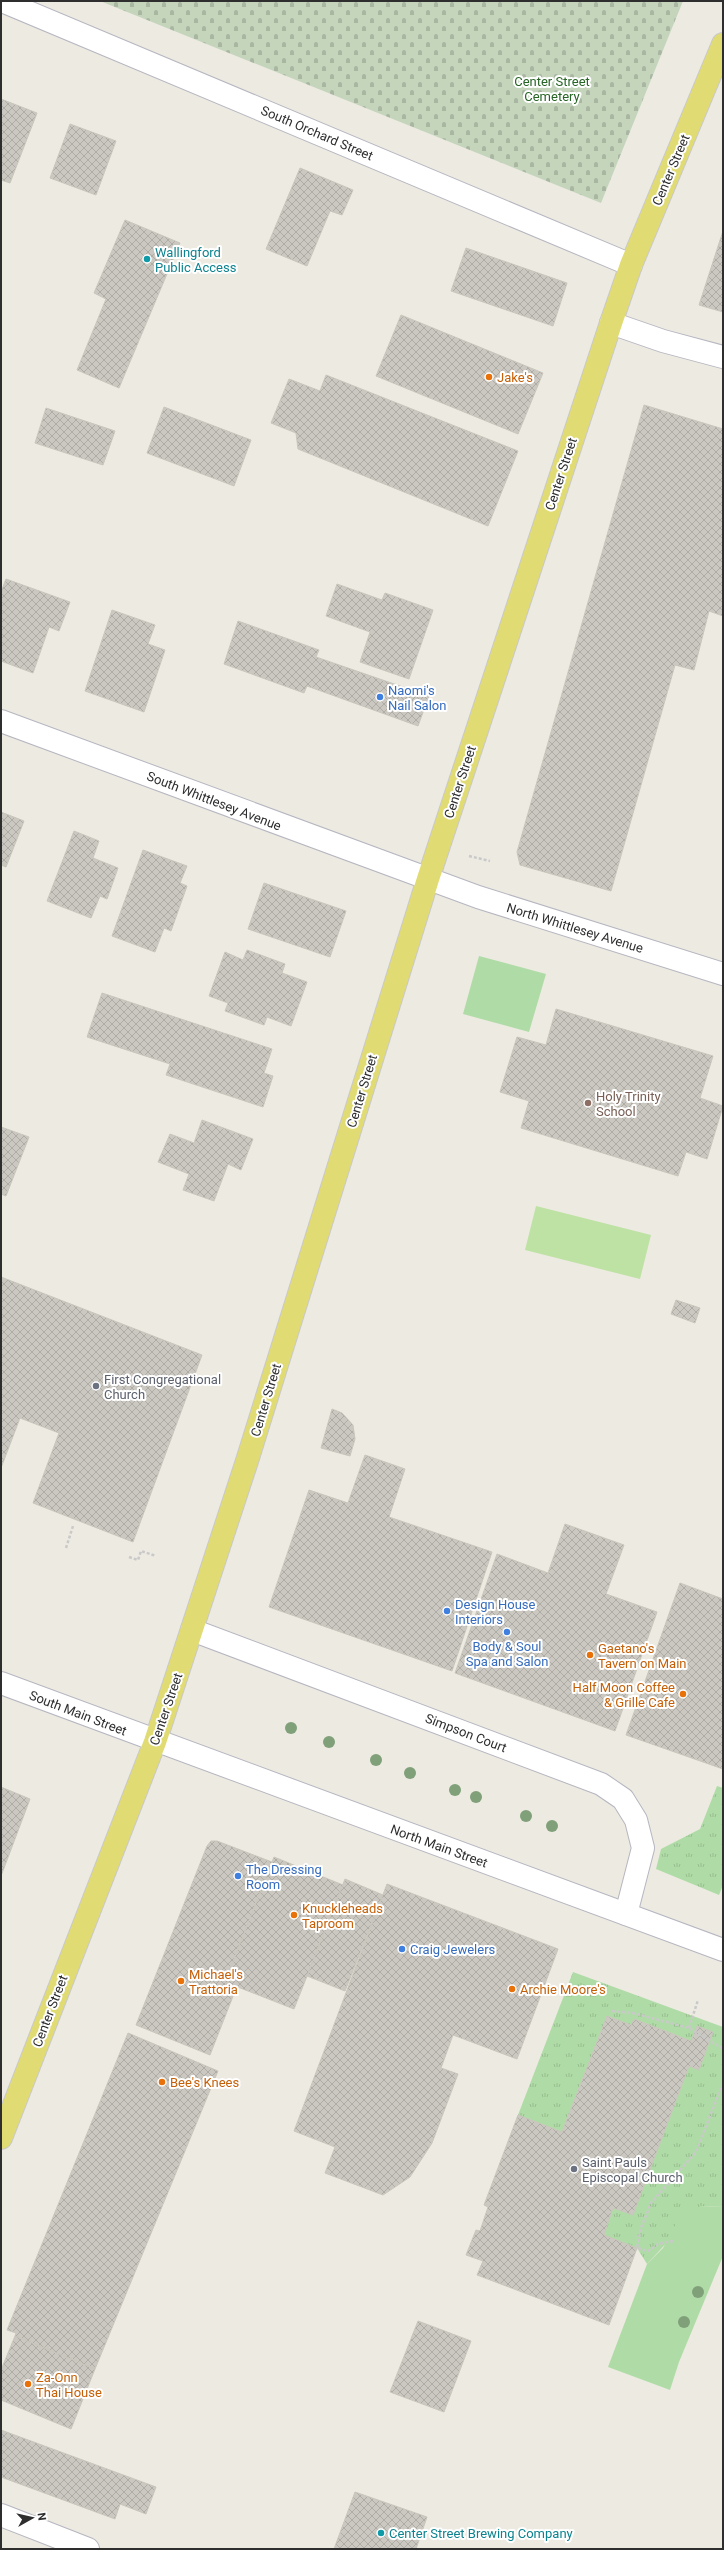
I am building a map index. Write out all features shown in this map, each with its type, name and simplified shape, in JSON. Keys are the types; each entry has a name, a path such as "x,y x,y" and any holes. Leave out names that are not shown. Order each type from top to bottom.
{"main road":[{"name":"Center Street","path":"1,2138 155,1742 192,1630 428,879 611,323 632,265 723,44"}],"street":[{"name":"South Orchard Street","path":"2,1 632,265"},
{"path":"611,323 663,341 723,357"},
{"name":"South Whittlesey Avenue","path":"1,721 428,879"},
{"name":"North Whittlesey Avenue","path":"428,879 478,897 723,974"},
{"name":"Simpson Court","path":"192,1630 601,1784 623,1799 636,1820 643,1848 626,1914"},
{"name":"South Main Street","path":"1,1683 155,1742"},
{"name":"North Main Street","path":"155,1742 723,1950"},
{"path":"1,2515 88,2549"}],"path":[{"path":"66,1548 73,1526"},
{"path":"129,1558 138,1560 142,1551 156,1556"},
{"path":"689,2028 698,2000"},
{"path":"612,2011 633,2013 689,2028 723,2049"},
{"path":"673,2241 658,2244 648,2251 637,2248 641,2228 651,2203 696,2152 723,2083"}],"green space":[{"name":"Center Street Cemetery","path":"100,1 683,1 601,203"},
{"path":"479,956 546,974 529,1032 463,1014"},
{"path":"536,1206 651,1235 640,1279 525,1250"},
{"path":"717,1786 723,1788 723,1885 719,1895 656,1869 661,1849 700,1829"},
{"path":"573,1972 723,2027 723,2207 701,2206 647,2264 637,2248 604,2235 613,2208 633,2215 689,2066 699,2070 713,2032 691,2041 634,2019 631,2025 607,2016 562,2132 518,2115"},
{"path":"701,2206 723,2207 723,2256 679,2362 670,2390 608,2367 647,2264 663,2248 681,2214"}],"building":[{"path":"1,99 37,113 10,183 1,180"},
{"path":"70,124 116,141 96,195 50,178"},
{"path":"300,168 353,190 342,215 330,211 307,266 266,249"},
{"path":"125,220 180,243 119,388 77,370 106,299 94,293"},
{"path":"723,231 723,312 699,305"},
{"path":"466,248 567,283 553,326 451,291"},
{"path":"401,315 543,373 518,434 376,376"},
{"path":"326,375 518,451 488,526 298,449 296,433 271,423 289,379 320,391"},
{"path":"644,405 723,429 723,616 709,611 694,670 675,665 611,891 520,865 517,852"},
{"path":"164,407 251,440 234,486 147,453"},
{"path":"46,408 115,431 103,465 35,443"},
{"path":"6,579 70,602 59,631 49,627 33,673 1,661 1,592"},
{"path":"337,584 382,600 385,593 433,610 409,679 360,662 370,632 326,616"},
{"path":"112,610 155,625 148,644 165,650 144,712 85,691"},
{"path":"238,621 319,650 316,657 429,696 418,726 307,686 304,693 224,664"},
{"path":"1,812 24,821 6,867 1,865"},
{"path":"74,831 99,841 93,858 118,868 107,899 100,896 91,918 47,901"},
{"path":"143,850 187,866 180,883 187,886 171,931 164,928 155,952 112,936"},
{"path":"264,883 346,911 330,957 248,929"},
{"path":"247,950 285,964 282,973 307,982 291,1026 267,1017 264,1025 225,1011 228,1003 209,996 225,952 243,960"},
{"path":"102,993 272,1049 264,1073 273,1076 263,1107 166,1075 170,1064 87,1037"},
{"path":"556,1009 713,1056 700,1098 723,1106 707,1159 686,1152 678,1176 521,1128 529,1101 500,1092 517,1037 546,1045"},
{"path":"202,1120 253,1139 241,1170 228,1164 214,1201 183,1190 189,1174 158,1162 170,1134 194,1143"},
{"path":"1,1127 29,1137 6,1196 1,1194"},
{"name":"First Congregational Church","path":"1,1277 202,1355 133,1542 33,1503 59,1433 20,1418 1,1468"},
{"path":"676,1300 700,1308 695,1323 671,1314"},
{"path":"332,1409 342,1413 353,1425 355,1439 350,1456 321,1448"},
{"path":"365,1455 405,1469 389,1517 492,1552 452,1671 269,1607 309,1490 348,1503"},
{"path":"565,1524 624,1545 606,1594 657,1612 615,1731 455,1673 497,1554 548,1573"},
{"path":"680,1583 723,1599 723,1769 626,1735"},
{"path":"1,1787 30,1799 1,1876"},
{"path":"211,1841 217,1841 272,1862 225,1982 237,1986 210,2055 136,2025 207,1846"},
{"path":"274,1857 343,1885 294,2009 225,1982"},
{"path":"345,1879 383,1895 345,1991 307,1976"},
{"path":"387,1884 558,1949 517,2059 453,2035 441,2068 458,2074 432,2143 410,2177 383,2195 325,2173 335,2147 294,2131"},
{"name":"Saint Pauls Episcopal Church","path":"607,2016 631,2025 634,2019 691,2041 697,2026 713,2032 699,2070 689,2066 633,2215 613,2208 604,2235 637,2248 609,2325 477,2275 483,2261 466,2255 476,2230 480,2231 488,2207 484,2205 518,2115 562,2132"},
{"path":"128,2033 218,2071 95,2369 15,2336 16,2333 7,2330"},
{"path":"418,2321 471,2341 444,2412 390,2392"},
{"path":"15,2336 95,2369 71,2429 1,2400 1,2370"},
{"path":"1,2430 156,2487 146,2514 120,2504 115,2519 1,2477"},
{"name":"Center Street Brewing Company","path":"355,2492 427,2517 416,2549 334,2549"}],"place":[{"name":"Wallingford Public Access","path":"147,259"},
{"name":"Jake's","path":"489,377"},
{"name":"Naomi's Nail Salon","path":"380,697"},
{"name":"Holy Trinity School","path":"588,1103"},
{"name":"First Congregational Church","path":"96,1386"},
{"name":"Design House Interiors","path":"447,1611"},
{"name":"Body & Soul Spa and Salon","path":"507,1632"},
{"name":"Gaetano's Tavern on Main","path":"590,1655"},
{"name":"Half Moon Coffee & Grille Cafe","path":"683,1694"},
{"name":"The Dressing Room","path":"238,1876"},
{"name":"Knuckleheads Taproom","path":"294,1915"},
{"name":"Craig Jewelers","path":"402,1949"},
{"name":"Michael's Trattoria","path":"181,1981"},
{"name":"Archie Moore's","path":"512,1989"},
{"name":"Bee's Knees","path":"162,2082"},
{"name":"Saint Pauls Episcopal Church","path":"574,2169"},
{"name":"Za-Onn Thai House","path":"28,2384"},
{"name":"Center Street Brewing Company","path":"381,2533"}]}
